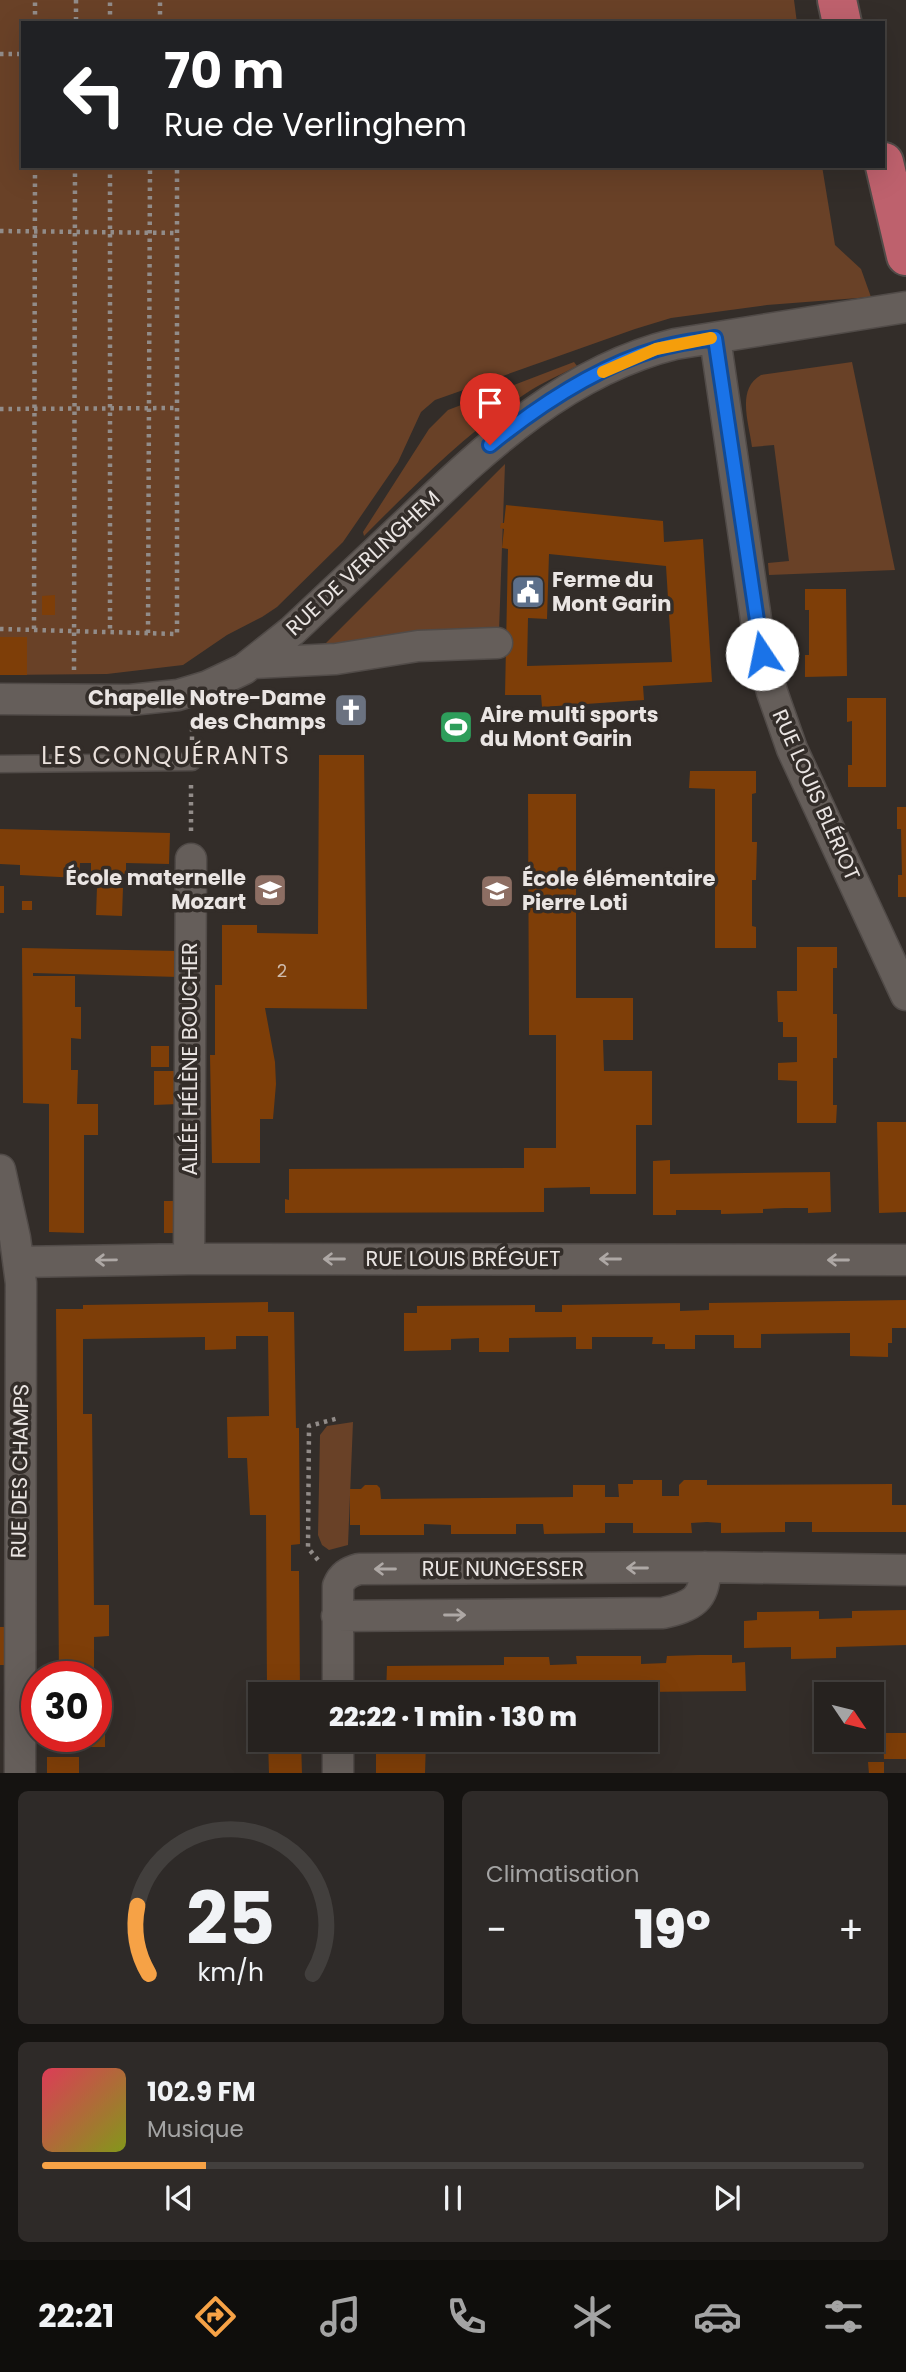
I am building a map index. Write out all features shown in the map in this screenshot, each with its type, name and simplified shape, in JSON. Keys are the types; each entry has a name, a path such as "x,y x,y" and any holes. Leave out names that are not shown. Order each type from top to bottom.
{"highway":[{"path":"837,0 842,21"},
{"path":"865,0 867,21"},
{"path":"885,168 906,256"}],"street":[{"name":"RUE DE VERLINGHEM","path":"0,699 147,699 178,695 226,679 253,663 292,631 475,458 530,414 569,390 642,354 675,344 906,307"},
{"name":"RUE LOUIS BLÉRIOT","path":"715,338 757,627 772,692 792,749 906,995"},
{"path":"253,663 336,659 418,646 497,643"},
{"name":"ALLÉE HÉLÈNE BOUCHER","path":"189,1259 191,859"},
{"name":"RUE DES CHAMPS","path":"0,1170 19,1262 22,1317 10,1574 20,1773"},
{"name":"RUE LOUIS BRÉGUET","path":"19,1262 189,1259 906,1260"},
{"path":"337,1616 663,1613 691,1604 701,1594 705,1582 705,1567"},
{"name":"RUE NUNGESSER","path":"338,1586 342,1578 359,1569 705,1567 906,1570"},
{"path":"338,1586 338,1682"},
{"path":"338,1752 338,1773"}],"lane":[{"path":"0,764 192,762"}],"path":[{"path":"35,0 35,21"},
{"path":"76,0 76,21"},
{"path":"110,0 110,21"},
{"path":"160,0 160,21"},
{"path":"0,54 21,54"},
{"path":"34,629 35,168"},
{"path":"75,168 75,699"},
{"path":"110,168 110,632"},
{"path":"148,633 150,168"},
{"path":"0,629 177,634 177,168"},
{"path":"0,231 177,233"},
{"path":"0,409 177,408"},
{"path":"338,1586 308,1548 309,1426 340,1418"}],"shaded area":[{"path":"0,0 794,0 797,21 21,21 21,168 822,168 835,245 861,269 871,297 767,305 671,318 435,400 421,412 398,462 343,542 277,607 262,617 227,635 183,665 107,674 0,675"},
{"path":"574,362 577,366 531,390 482,426 441,461 364,536 363,532 429,429 448,410"},
{"path":"852,362 895,570 769,575 768,563 789,561 774,445 752,447 746,407 749,389 753,381 761,375"},
{"path":"505,464 499,631 319,650"},
{"path":"353,1422 348,1545 329,1550 322,1545 318,1535 320,1435 327,1426"}],"building":[{"name":"Ferme du Mont Garin","path":"506,505 663,521 664,542 703,539 712,682 643,686 644,700 542,707 541,695 505,695 508,549 502,548 504,529 500,528 501,523 504,523","holes":["549,554 666,566 672,662 527,666 528,618 547,619"]},
{"path":"805,589 846,589 847,676 805,677 805,655 809,655 809,610 805,610"},
{"path":"55,595 55,615 42,615 42,596"},
{"path":"0,637 27,637 27,675 0,675"},
{"path":"847,698 886,698 886,787 848,787 848,765 852,765 852,721 847,722"},
{"path":"319,755 364,755 367,1009 265,1008 275,1062 276,1084 273,1119 260,1119 260,1163 212,1163 210,1055 215,1055 215,985 222,985 222,925 257,925 257,933 318,934"},
{"path":"690,771 756,771 756,793 752,794 752,842 757,842 756,880 752,880 752,926 756,927 756,948 715,948 715,789 689,788"},
{"path":"528,794 576,794 576,998 633,998 633,1040 603,1040 604,1071 652,1071 652,1125 636,1125 636,1194 590,1194 590,1187 544,1188 544,1212 285,1213 285,1199 289,1200 289,1169 524,1168 524,1148 556,1148 556,1035 529,1035"},
{"path":"897,807 906,807 906,897 898,897 898,875 902,875 901,829 897,829"},
{"path":"0,829 170,833 169,864 126,863 126,874 91,873 91,863 80,863 79,878 20,875 20,865 0,864"},
{"path":"0,886 4,886 4,913 0,913"},
{"path":"97,887 123,888 122,916 96,915"},
{"path":"22,901 32,901 32,910 22,910"},
{"path":"797,947 837,947 837,968 833,968 833,1014 837,1014 837,1058 833,1058 833,1105 837,1105 836,1123 797,1123 797,1081 778,1080 778,1063 797,1062 797,1037 783,1037 783,1022 778,1022 777,991 797,991"},
{"path":"22,948 179,951 179,977 33,973 33,976 75,976 75,1007 81,1007 81,1039 71,1038 71,1070 78,1070 77,1104 98,1104 98,1135 84,1135 84,1233 49,1232 49,1104 23,1103"},
{"path":"151,1046 169,1046 169,1067 151,1067"},
{"path":"154,1071 178,1071 178,1104 154,1105"},
{"path":"877,1122 906,1122 906,1212 879,1213"},
{"path":"670,1160 670,1174 830,1172 831,1212 808,1213 808,1208 785,1208 763,1209 763,1213 721,1214 721,1210 676,1210 676,1215 653,1215 653,1161"},
{"path":"164,1201 177,1201 177,1233 164,1233"},
{"path":"906,1300 906,1328 892,1328 888,1357 850,1356 850,1333 761,1334 761,1348 734,1348 734,1335 695,1335 695,1349 665,1349 665,1344 652,1344 653,1337 592,1337 592,1349 576,1349 576,1337 509,1338 509,1352 479,1352 479,1338 451,1339 451,1350 404,1351 404,1313 417,1313 417,1306 535,1305 535,1312 562,1312 562,1305 680,1303 680,1311 709,1310 709,1303"},
{"path":"268,1302 268,1312 294,1312 300,1544 291,1545 291,1571 299,1571 300,1682 267,1682 266,1515 250,1515 247,1458 228,1458 227,1417 269,1416 268,1336 236,1336 236,1349 205,1350 205,1337 83,1339 83,1414 92,1414 94,1605 109,1605 109,1636 94,1637 94,1661 59,1661 56,1309 83,1309 83,1305"},
{"path":"633,1480 662,1480 662,1496 679,1496 679,1485 684,1480 707,1480 707,1485 892,1484 892,1505 906,1505 906,1532 812,1532 812,1522 785,1522 785,1532 721,1533 721,1523 707,1522 691,1523 692,1533 633,1533 633,1523 605,1523 605,1533 544,1534 543,1524 516,1524 516,1534 451,1534 451,1525 424,1524 424,1535 360,1535 360,1525 350,1525 350,1489 361,1489 365,1485 377,1485 381,1499 573,1497 573,1485 605,1485 605,1497 619,1497 618,1484 633,1484"},
{"path":"906,1610 906,1645 836,1647 836,1658 791,1659 791,1647 744,1648 744,1621 757,1620 757,1612 819,1611 819,1619 852,1618 852,1611"},
{"path":"0,1627 5,1627 5,1665 0,1665"},
{"path":"732,1655 732,1663 745,1662 746,1691 658,1692 658,1682 386,1682 387,1666 504,1665 504,1657 549,1657 550,1665 577,1664 576,1656 641,1656 641,1664 666,1663 667,1656"},
{"path":"884,1733 906,1733 906,1759 884,1759"},
{"path":"268,1752 301,1752 302,1773 269,1773"},
{"path":"376,1752 426,1752 425,1773 376,1773"},
{"path":"47,1757 79,1757 79,1773 47,1773"},
{"path":"868,1762 884,1762 884,1773 869,1773"}],"slow traffic":[{"path":"603,372 656,349 711,338"}],"place":[{"name":"Ferme du Mont Garin","path":"528,592"},
{"name":"Chapelle Notre-Dame des Champs","path":"351,710"},
{"name":"Aire multi sports du Mont Garin","path":"456,727"},
{"name":"École maternelle Mozart","path":"270,890"},
{"name":"École élémentaire Pierre Loti","path":"497,891"}],"district":[{"name":"LES CONQUÉRANTS","path":"166,756"}],"route":[{"path":"490,445 550,401 622,363 656,349 715,338 762,654"}]}
